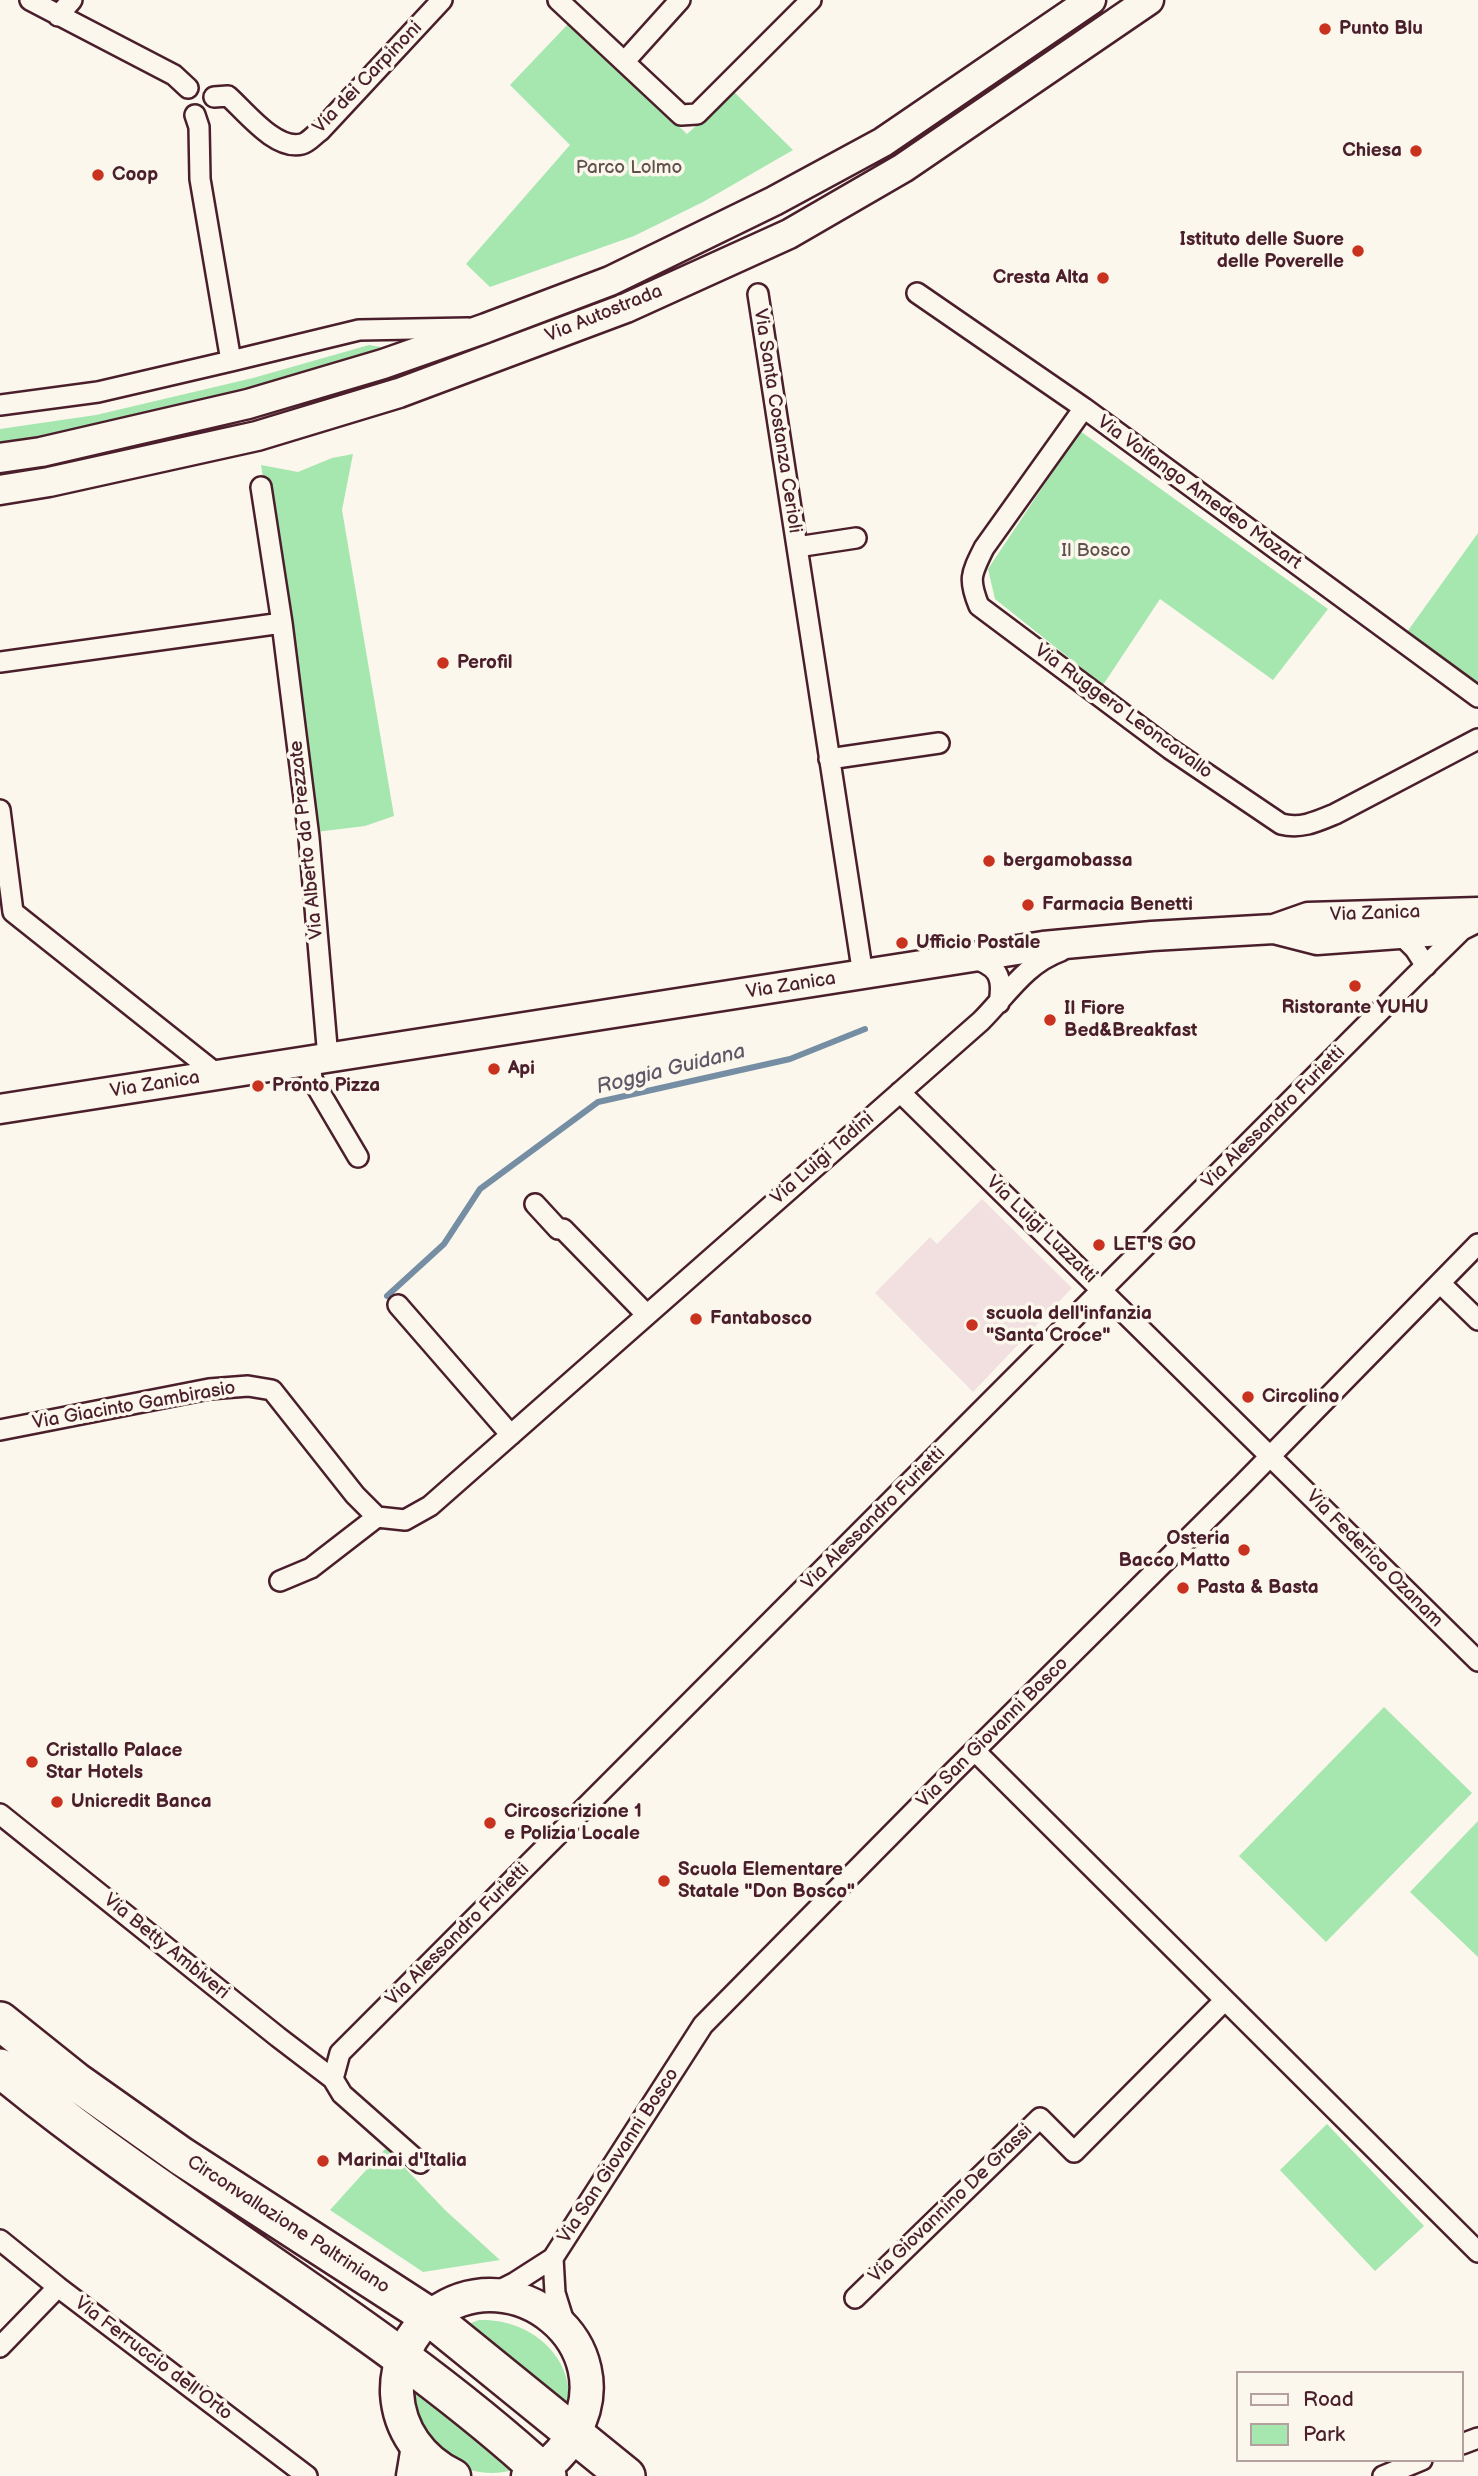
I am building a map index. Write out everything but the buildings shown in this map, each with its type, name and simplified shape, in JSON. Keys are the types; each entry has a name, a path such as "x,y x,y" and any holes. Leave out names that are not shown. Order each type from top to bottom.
{"highway":[{"path":"0,2001 19,2016 32,2047"},
{"name":"Circonvallazione Paltriniano","path":"0,2021 75,2081 181,2156 430,2317 625,2476"},
{"name":"Circonvallazione Paltriniano","path":"0,2068 58,2116 402,2357 538,2474"}],"main road":[{"name":"Via Autostrada","path":"0,458 41,452 248,404 383,364 610,281 774,201 883,142 1091,0"},
{"name":"Via Autostrada","path":"0,490 49,482 257,436 399,393 626,308 789,234 903,168 1149,0"},
{"name":"Via Zanica","path":"0,1109 1043,947 1152,936 1274,929 1308,917 1458,926"},
{"name":"Via Zanica","path":"1274,929 1317,940 1458,926"},
{"name":"Via San Giovanni Bosco","path":"414,2461 399,2408 398,2378 402,2357 413,2335 430,2317 461,2300 491,2294 509,2296 535,2305 554,2318 569,2336 580,2359 585,2383 583,2412 560,2454 538,2474"},
{"path":"414,2461 430,2461 454,2476"}],"street":[{"path":"30,0 174,75 188,88 183,98 188,112 204,115 210,111 214,97"},
{"path":"58,16 72,0"},
{"name":"Via dei Carpinoni","path":"188,88 198,84 211,90 214,97 228,96 277,141 289,145 306,142 320,131 443,0"},
{"path":"558,0 681,115 697,114 811,0"},
{"path":"625,61 680,0"},
{"path":"195,115 200,179 231,361"},
{"name":"Via Volfango Amedeo Mozart","path":"917,293 1084,408 1478,697"},
{"name":"Via Santa Costanza Cerioli","path":"758,294 863,975"},
{"name":"Via Autostrada","path":"0,404 98,393 359,330 486,328"},
{"name":"Via Ruggero Leoncavallo","path":"1084,408 984,548 972,570 971,584 979,606 1170,749 1281,824 1295,828 1335,814 1478,739"},
{"name":"Via Alberto da Prezzate","path":"261,487 282,624 309,838 319,1059"},
{"name":"Via Santa Costanza Cerioli","path":"797,547 856,538"},
{"path":"0,662 282,624"},
{"path":"829,759 939,743"},
{"path":"0,810 13,912 218,1075"},
{"name":"Via Alessandro Furietti","path":"333,2079 340,2053 1426,966 1458,926"},
{"path":"1399,933 1415,949 1426,966"},
{"name":"Via Luigi Tadini","path":"377,1517 405,1520 430,1506 999,1003 1025,971 1037,961 1080,943"},
{"path":"971,958 984,961 998,975 1001,984 999,1003"},
{"path":"319,1059 312,1079 358,1157"},
{"name":"Via Luigi Luzzatti","path":"900,1092 1270,1456"},
{"path":"535,1204 558,1229 564,1229 647,1315"},
{"name":"Via San Giovanni Bosco","path":"491,2294 553,2258 703,2025 1478,1244"},
{"path":"1440,1283 1478,1320"},
{"path":"398,1305 511,1435"},
{"name":"Via Giacinto Gambirasio","path":"0,1430 209,1389 248,1386 272,1390 355,1494 377,1517"},
{"name":"Via Federico Ozanam","path":"1270,1456 1478,1661"},
{"path":"280,1581 311,1568 377,1517"},
{"path":"975,1751 1478,2252"},
{"name":"Via Betty Ambiveri","path":"0,1814 333,2079 342,2094 420,2163"},
{"name":"Via Giovannino De Grassi","path":"855,2298 1040,2118 1074,2152 1225,2000"},
{"name":"Via Ferruccio dell'Orto","path":"0,2240 307,2476"},
{"name":"Via San Giovanni Bosco","path":"553,2258 555,2293 569,2336"},
{"path":"0,2347 58,2287"},
{"path":"1383,2476 1417,2462"}],"shaded area":[{"name":"scuola dell'infanzia \"Santa Croce\"","path":"982,1199 1072,1288 973,1392 875,1293 930,1237 937,1244"}],"green space":[{"name":"Parco Lolmo","path":"569,23 687,134 734,92 793,150 703,202 634,236 490,287 466,264 570,145 510,85"},
{"path":"369,345 399,350 288,386 0,451 0,429 96,415 253,378"},
{"name":"Il Bosco","path":"1080,431 1328,609 1273,680 1160,599 1103,685 995,599 988,569"},
{"path":"353,454 342,510 394,816 365,826 316,832 261,465 298,472 332,458"},
{"path":"1478,533 1478,683 1407,632"},
{"path":"1384,1707 1472,1793 1326,1942 1239,1856"},
{"path":"1478,1821 1478,1957 1410,1892"},
{"path":"1327,2124 1424,2226 1375,2271 1280,2170"},
{"path":"386,2148 445,2210 500,2260 423,2272 330,2210"},
{"path":"479,2320 514,2325 544,2342 563,2369 569,2404 470,2327 471,2323"},
{"path":"415,2390 419,2390 513,2470 498,2473 476,2471 462,2467 447,2457 431,2441 419,2421 415,2410"}],"waterway":[{"name":"Roggia Guidana","path":"387,1296 444,1244 480,1189 598,1102 790,1059 865,1029"}],"place":[{"name":"Punto Blu","path":"1325,29"},
{"name":"Chiesa","path":"1416,151"},
{"name":"Coop","path":"98,175"},
{"name":"Istituto delle Suore delle Poverelle","path":"1358,251"},
{"name":"Cresta Alta","path":"1103,278"},
{"name":"Perofil","path":"443,663"},
{"name":"bergamobassa","path":"989,861"},
{"name":"Farmacia Benetti","path":"1028,905"},
{"name":"Ufficio Postale","path":"902,943"},
{"name":"Ristorante YUHU","path":"1355,986"},
{"name":"Il Fiore Bed&Breakfast","path":"1050,1020"},
{"name":"Api","path":"494,1069"},
{"name":"Pronto Pizza","path":"258,1086"},
{"name":"LET'S GO","path":"1099,1245"},
{"name":"Fantabosco","path":"696,1319"},
{"name":"scuola dell'infanzia \"Santa Croce\"","path":"972,1325"},
{"name":"Circolino","path":"1248,1397"},
{"name":"Osteria Bacco Matto","path":"1244,1550"},
{"name":"Pasta & Basta","path":"1183,1588"},
{"name":"Cristallo Palace Star Hotels","path":"32,1762"},
{"name":"Unicredit Banca","path":"57,1802"},
{"name":"Circoscrizione 1 e Polizia Locale","path":"490,1823"},
{"name":"Scuola Elementare Statale \"Don Bosco\"","path":"664,1881"},
{"name":"Marinai d'Italia","path":"323,2161"}]}
